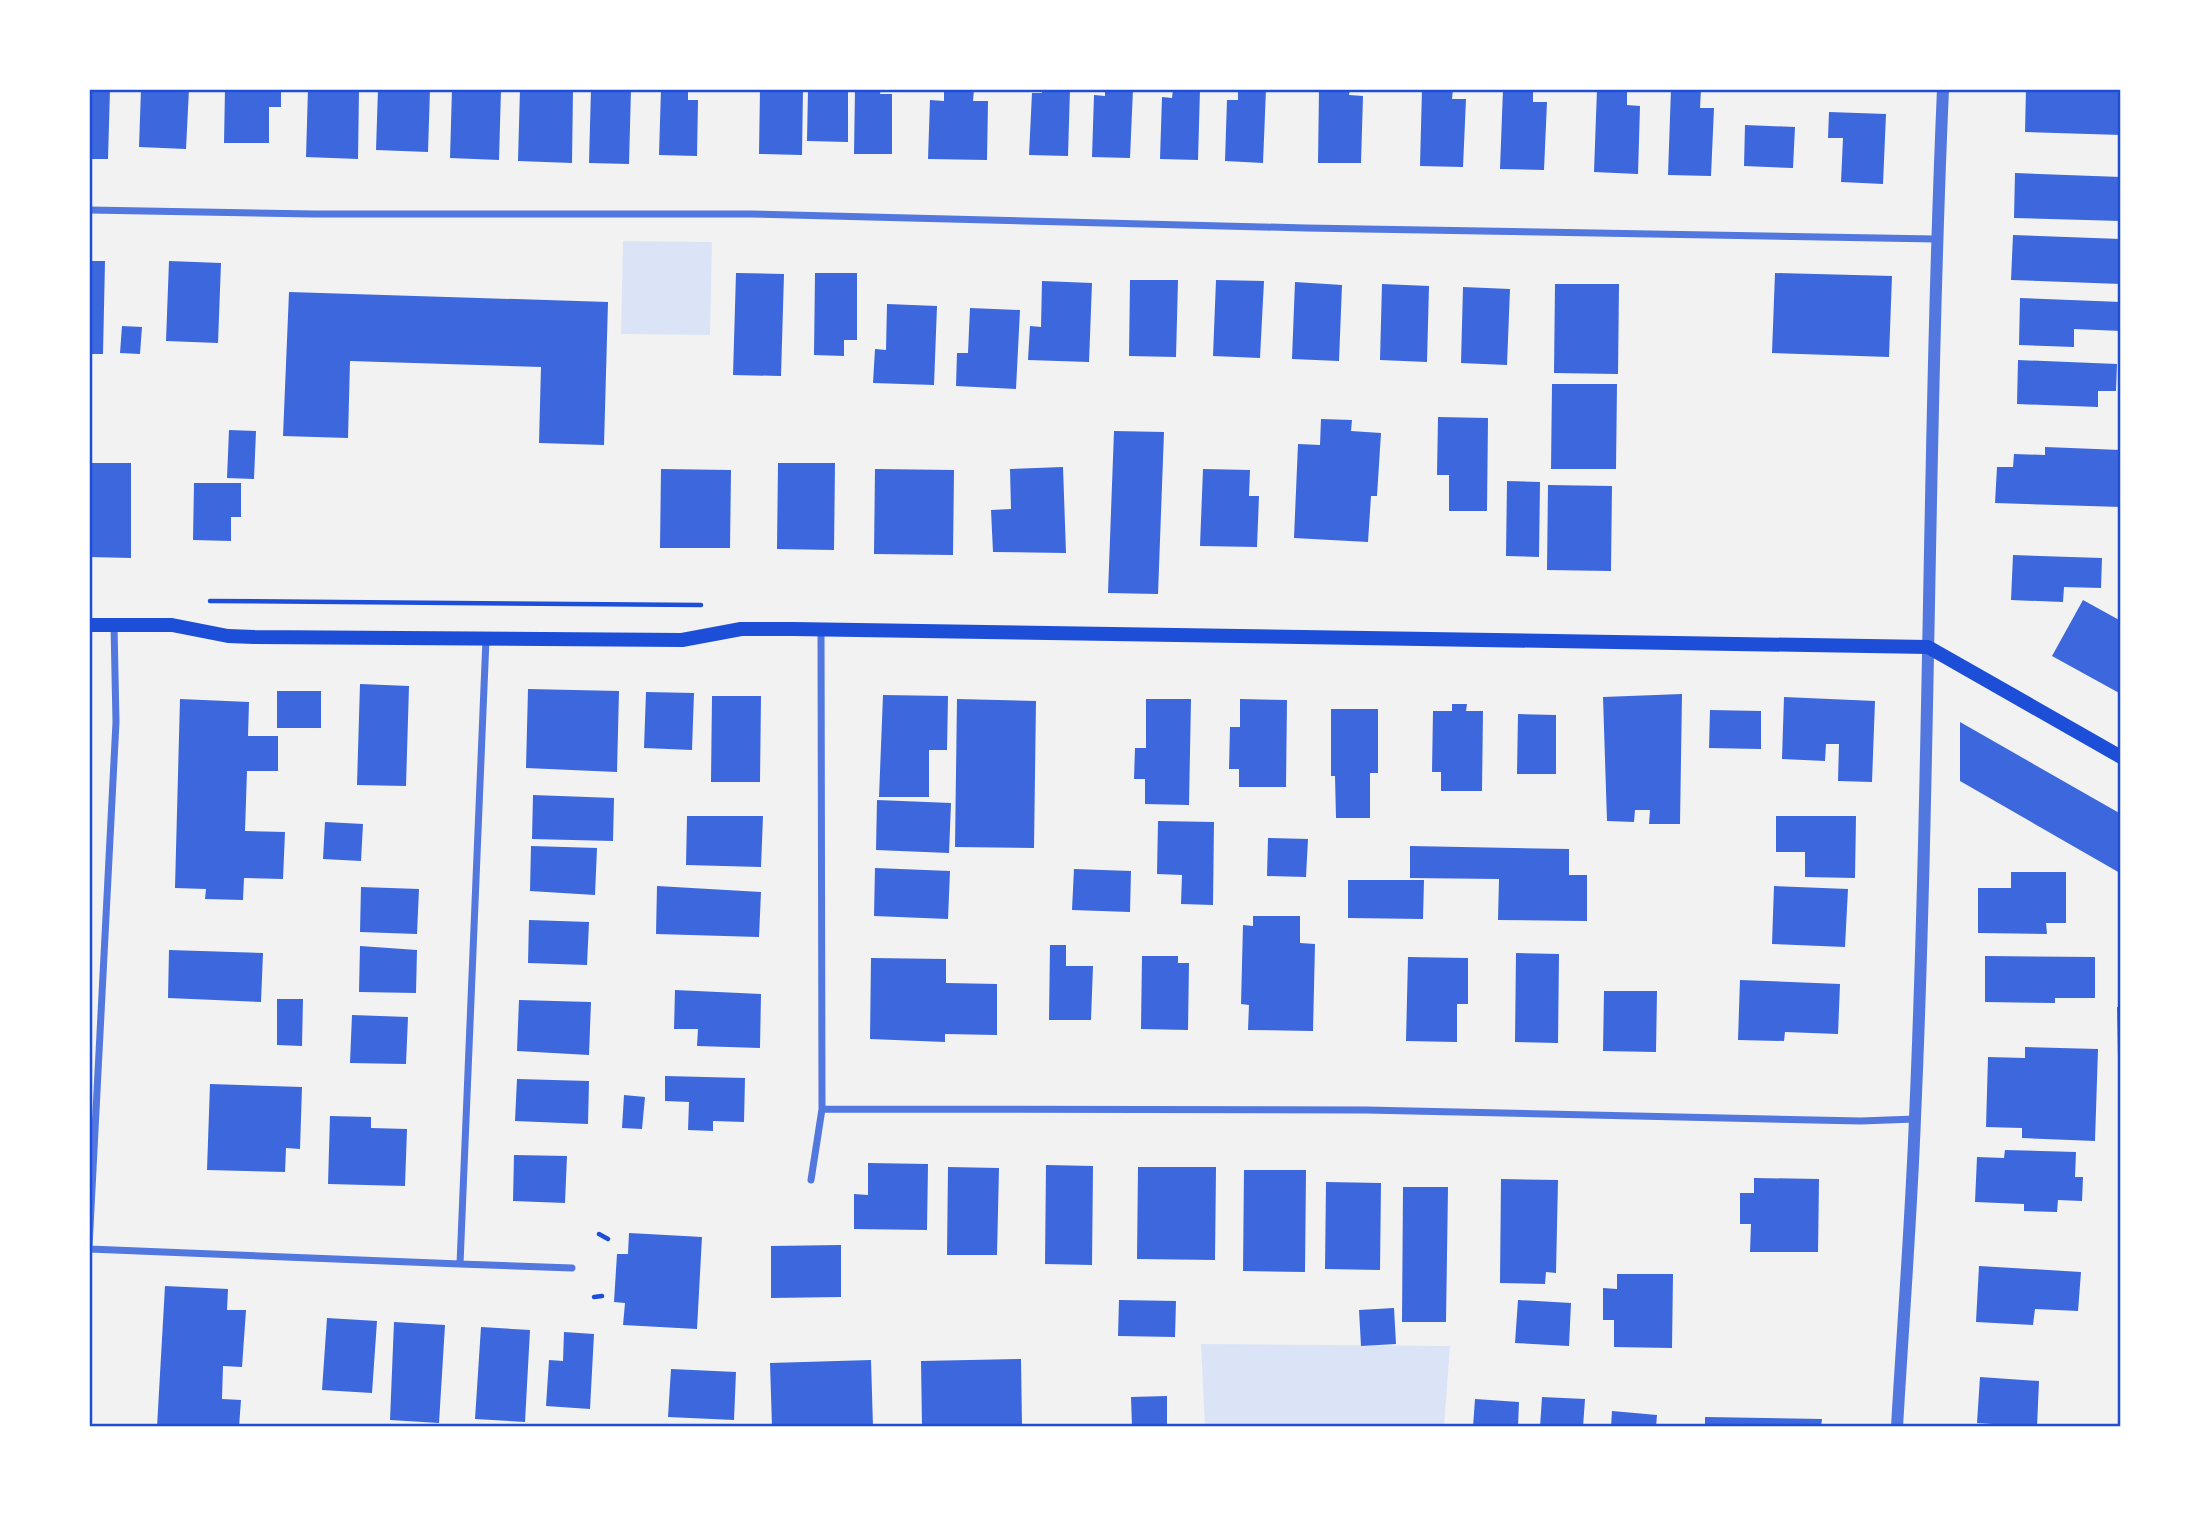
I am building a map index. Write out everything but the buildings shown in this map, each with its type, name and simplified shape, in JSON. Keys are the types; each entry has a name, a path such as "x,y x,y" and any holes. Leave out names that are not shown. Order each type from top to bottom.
{"main road":[{"path":"89,625 172,625 240,636 682,640 741,629 821,629 1928,647 2121,757"}],"street":[{"path":"1897,1427 1915,1119 1936,239 1943,89"},
{"path":"89,210 315,214 750,214 1306,228 1936,239"},
{"path":"114,625 116,722 89,1248 572,1268"},
{"path":"811,1180 822,1109 821,629"},
{"path":"460,1264 486,638"},
{"path":"822,1109 1366,1110 1847,1121 1915,1119"}],"path":[{"path":"599,1234 608,1239"},
{"path":"594,1297 602,1296"}],"shaded area":[{"path":"623,241 712,242 710,335 621,334"},
{"path":"1201,1344 1450,1346 1444,1427 1205,1427"}]}
